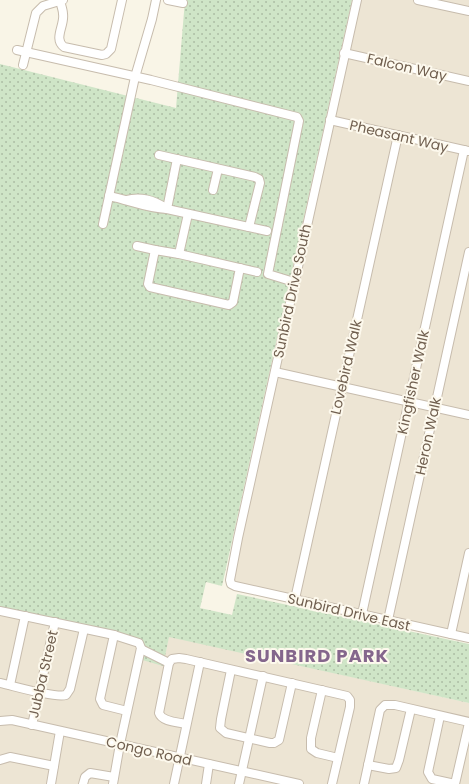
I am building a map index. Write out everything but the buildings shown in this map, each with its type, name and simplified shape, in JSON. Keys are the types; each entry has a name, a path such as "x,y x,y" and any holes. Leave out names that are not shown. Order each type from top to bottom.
{"street":[{"path":"23,65 34,16 42,3 62,0 63,14 59,37 61,44 66,47 102,55 106,54 111,49 122,0"},
{"path":"103,224 135,77 156,0"},
{"path":"168,0 183,3"},
{"name":"Sunbird Drive South","path":"230,583 229,578 344,53 357,0"},
{"path":"418,0 469,11"},
{"path":"16,50 135,77 297,117 299,121 268,274 294,282"},
{"name":"Falcon Way","path":"344,53 469,81"},
{"name":"Pheasant Way","path":"330,120 467,151"},
{"name":"Lovebird Walk","path":"295,600 398,135"},
{"name":"Kingfisher Walk","path":"362,614 409,401 467,151"},
{"path":"159,155 259,179 260,183 249,227"},
{"path":"167,209 177,159"},
{"path":"213,190 218,169"},
{"path":"109,196 153,208 167,209 267,231"},
{"path":"179,254 188,214"},
{"path":"137,246 257,272"},
{"path":"155,250 148,284 150,287 229,305 233,302 240,268"},
{"name":"Heron Walk","path":"388,620 469,252"},
{"path":"275,372 469,414"},
{"path":"451,634 469,553"},
{"name":"Sunbird Drive East","path":"230,583 235,586 295,600 469,638"},
{"path":"0,611 114,635 139,643 141,649 120,744 114,781 90,773 85,777 83,784"},
{"path":"10,685 25,616"},
{"name":"Jubba Street","path":"32,725 55,622"},
{"path":"0,683 63,696 69,692 84,629"},
{"path":"114,635 100,699 103,705 127,711"},
{"path":"141,649 169,663"},
{"path":"186,724 165,720 159,713 169,663 172,659 179,658 200,662 231,670 292,682 347,696 350,700 350,707 332,784"},
{"path":"174,784 200,662"},
{"path":"231,670 220,719 220,728 226,734 249,739 270,743 277,742 279,740 292,682"},
{"path":"239,784 263,676"},
{"path":"322,690 311,749 317,753 338,758"},
{"path":"364,784 382,707 389,705 440,716 469,723 455,784 432,779 428,772 440,716"},
{"path":"368,765 389,770 396,768 411,710"},
{"name":"Congo Road","path":"0,721 12,720 299,784"},
{"path":"51,784 60,731"},
{"path":"0,760 10,757 54,766"},
{"path":"206,784 209,764"}],"shaded area":[{"path":"357,0 469,0 469,638 232,584"},
{"path":"0,611 136,640 163,665 169,636 469,703 469,784 0,784"}],"green space":[{"path":"185,0 352,0 222,586 206,582 200,608 232,615 237,594 469,644 469,703 169,637 163,666 139,659 141,645 0,611 0,64 176,108"}],"district":[{"name":"SUNBIRD PARK","path":"317,656"}]}
